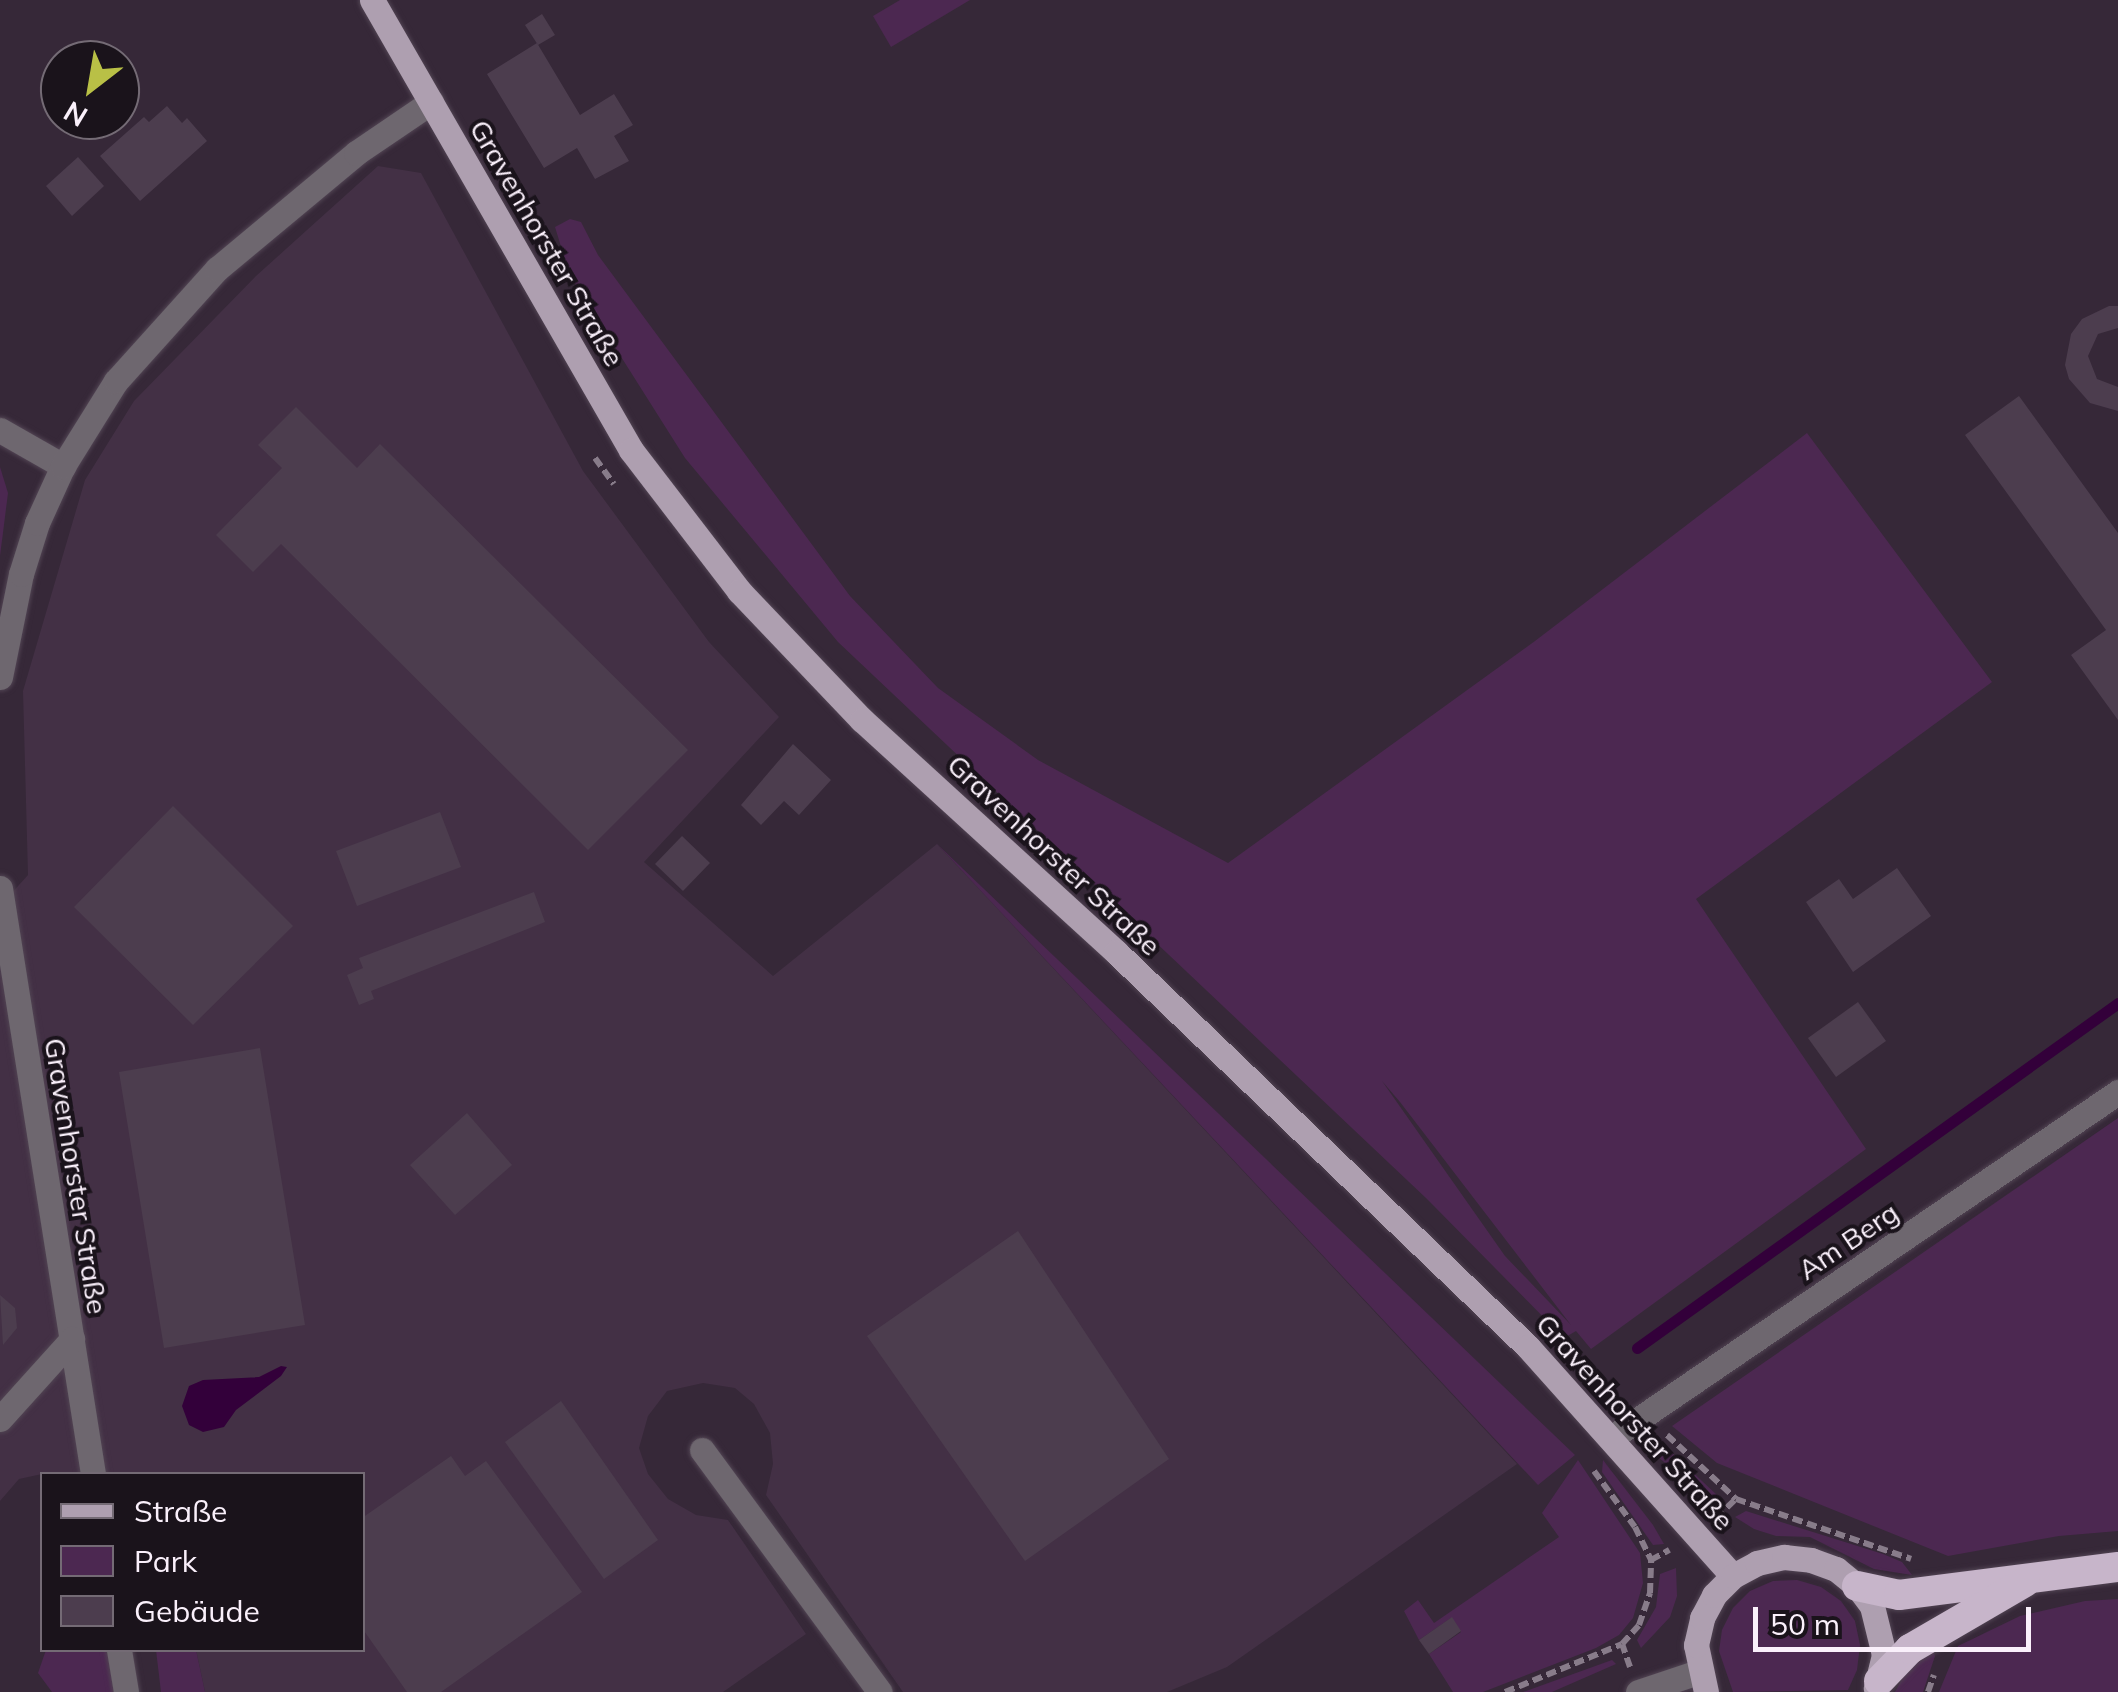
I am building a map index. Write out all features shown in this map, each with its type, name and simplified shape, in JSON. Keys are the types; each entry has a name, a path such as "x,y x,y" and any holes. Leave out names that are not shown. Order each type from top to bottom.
{"highway":[{"path":"1858,1586 1899,1595 2118,1566"},
{"path":"1876,1686 1910,1649 2034,1577"}],"main road":[{"name":"Gravenhorster Straße","path":"372,0 631,450 740,591 862,720 1390,1212 1528,1347 1734,1576"},
{"path":"1702,1682 1696,1645 1702,1618 1714,1595 1734,1576 1757,1563 1784,1557 1836,1569 1858,1586 1882,1630 1884,1656 1876,1686"}],"street":[{"path":"0,676 21,574 62,466 116,381 217,269 356,153 432,102"},
{"path":"0,430 62,466"},
{"name":"Gravenhorster Straße","path":"0,888 92,1472"},
{"name":"Am Berg","path":"1610,1438 2118,1092"},
{"path":"0,1419 72,1338"},
{"path":"702,1450 880,1692"},
{"path":"120,1652 126,1692"},
{"path":"1638,1692 1702,1682"}],"path":[{"path":"1646,1414 1736,1499"},
{"path":"1505,1692 1622,1644 1639,1625 1650,1593 1651,1560 1698,1534"},
{"path":"1622,1644 1638,1692"}],"shaded area":[{"path":"378,166 421,173 583,471 709,642 779,717 644,862 773,976 937,844 1517,1464 1227,1667 1167,1692 903,1692 766,1495 773,1464 770,1433 754,1404 735,1388 703,1383 667,1391 648,1416 639,1448 648,1474 668,1499 696,1515 728,1520 806,1634 723,1692 205,1692 196,1652 365,1652 365,1472 40,1472 19,1479 0,1501 0,906 28,875 23,691 85,480 134,401 256,276"},
{"path":"287,1367 281,1376 236,1410 224,1427 203,1432 189,1425 182,1406 189,1386 203,1380 259,1377"}],"green space":[{"path":"900,0 970,0 891,47 873,16"},
{"path":"570,219 581,222 598,255 850,596 938,688 1038,760 1228,863 1535,641 1807,433 1992,682 1696,899 1866,1149 1591,1349 1576,1331 1564,1338 1427,1199 838,642 685,458 570,276 555,227","holes":["1382,1081 1571,1325 1505,1256"]},
{"path":"0,467 8,493 0,556"},
{"path":"937,844 1575,1455 1538,1485"},
{"path":"2118,1118 2118,1531 2059,1536 1948,1556 1717,1463 1672,1426"},
{"path":"1668,1449 1719,1497 1715,1504 1658,1457"},
{"path":"1578,1460 1640,1553 1643,1583 1633,1618 1619,1635 1596,1648 1483,1692 1453,1692 1429,1654 1461,1632 1451,1618 1419,1640 1404,1611 1418,1600 1434,1623 1559,1537 1542,1513"},
{"path":"1603,1460 1664,1544 1653,1545 1602,1472"},
{"path":"1746,1511 1883,1554 1902,1562 1912,1575 1874,1569 1810,1537 1776,1536 1754,1529 1735,1517"},
{"path":"1676,1568 1677,1596 1670,1617 1641,1648 1637,1640 1656,1607 1660,1574"},
{"path":"1797,1580 1821,1587 1841,1601 1855,1621 1860,1645 1857,1670 1848,1690 1733,1692 1719,1651 1722,1630 1733,1608 1750,1591 1773,1581"},
{"path":"2118,1599 2118,1692 1939,1692 1958,1646 2020,1616 2085,1601"},
{"path":"1932,1649 1935,1656 1923,1692 1895,1692 1906,1671"},
{"path":"45,1652 107,1652 118,1692 52,1692 38,1673"},
{"path":"156,1652 196,1652 205,1692 161,1692"},
{"path":"1612,1660 1616,1664 1552,1692 1523,1692"}],"building":[{"path":"542,14 555,35 538,45 525,25"},
{"path":"537,43 580,115 614,94 633,125 614,136 629,161 595,179 577,148 544,168 487,74"},
{"path":"167,106 182,123 187,118 207,141 140,201 100,156 118,140 140,140 140,121 144,117 149,122"},
{"path":"78,157 104,186 72,216 46,186"},
{"path":"2109,306 2118,306 2118,328 2098,334 2088,356 2097,379 2118,387 2118,411 2090,403 2069,379 2065,365 2071,334 2082,319"},
{"path":"2019,396 2118,533 2118,720 2071,655 2106,630 1965,435"},
{"path":"296,407 357,468 380,444 688,750 588,850 281,544 253,572 216,535 282,468 258,445"},
{"path":"793,744 831,780 799,815 784,801 761,825 741,805"},
{"path":"173,806 293,926 193,1025 74,907"},
{"path":"440,812 461,867 357,906 336,851"},
{"path":"682,836 710,863 683,891 655,864"},
{"path":"1897,868 1931,916 1853,972 1806,902 1839,879 1853,899"},
{"path":"534,892 545,922 371,991 374,999 359,1005 347,975 363,968 359,958"},
{"path":"1858,1002 1886,1041 1836,1077 1808,1038"},
{"path":"260,1048 305,1325 164,1348 119,1072"},
{"path":"467,1113 512,1165 455,1215 410,1165"},
{"path":"1018,1231 1169,1459 1025,1561 867,1336"},
{"path":"0,1295 15,1308 17,1328 3,1345"},
{"path":"561,1401 658,1540 604,1579 505,1442"},
{"path":"451,1456 465,1476 486,1461 582,1592 441,1692 407,1692 365,1632 365,1516"},
{"path":"1452,1617 1461,1631 1429,1654 1419,1640"}],"waterway":[{"path":"1637,1348 2118,1003"}]}
